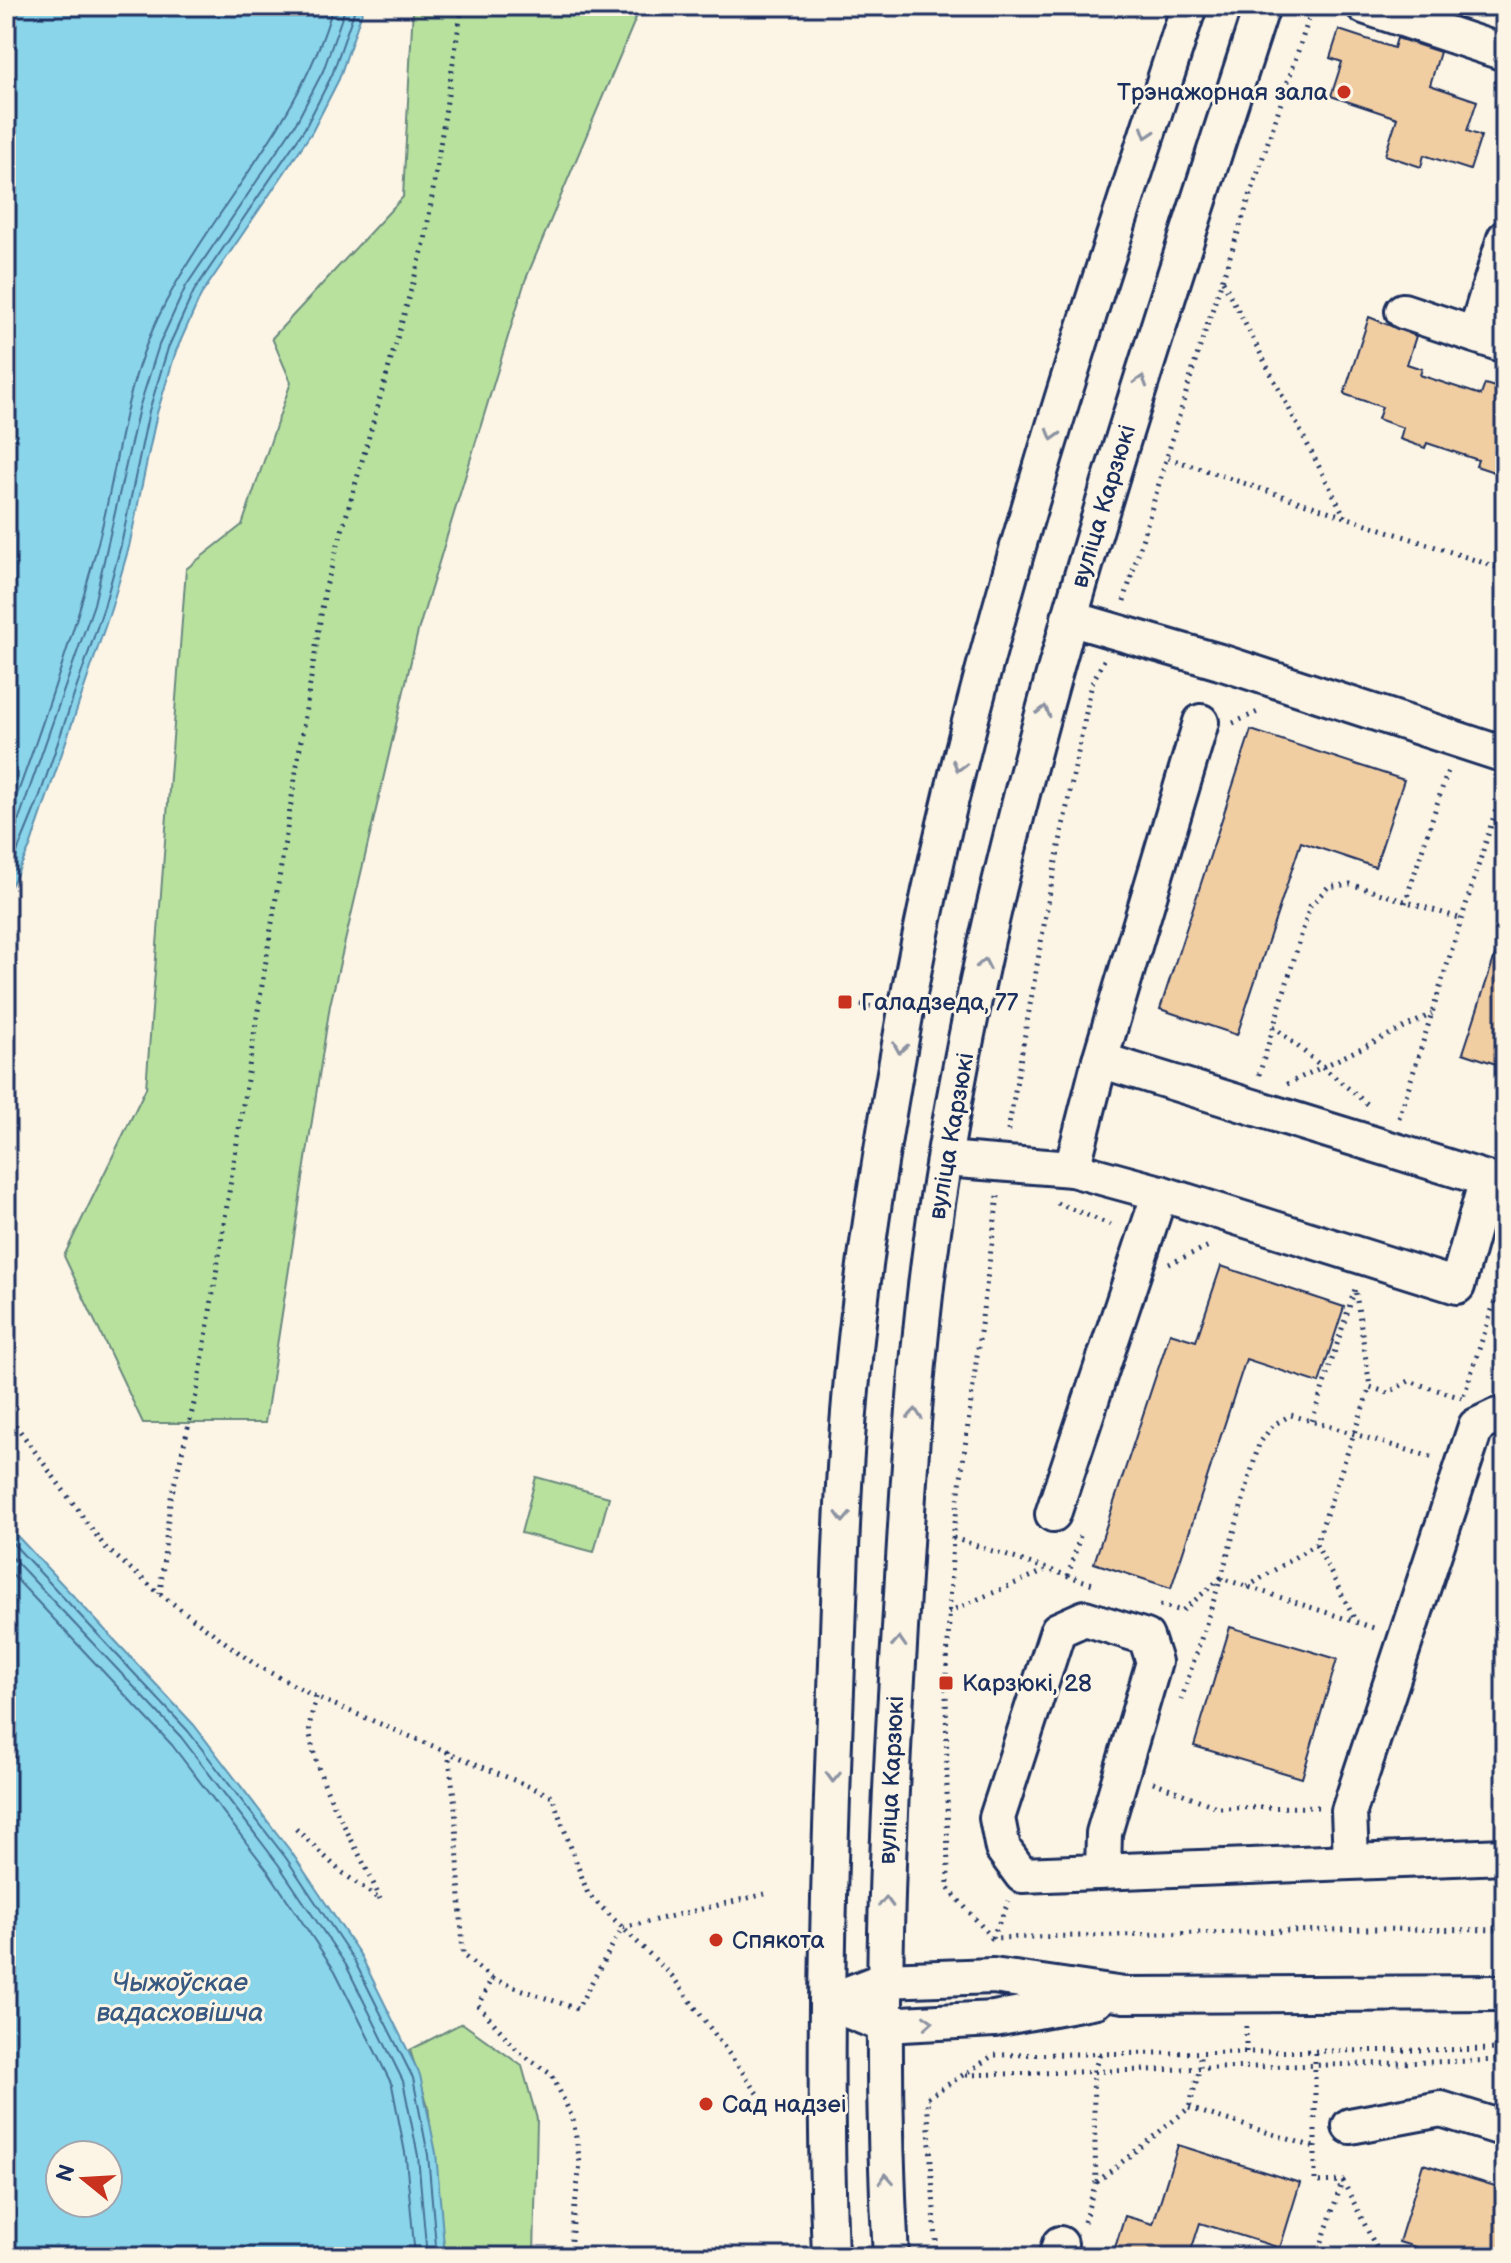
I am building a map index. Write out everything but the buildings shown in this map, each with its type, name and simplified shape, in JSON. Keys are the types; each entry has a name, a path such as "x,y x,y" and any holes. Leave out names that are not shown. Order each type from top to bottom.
{"street":[{"path":"830,2257 824,2105 847,1439 862,1298 905,1013 950,803 988,653 1087,317 1189,6"},
{"name":"вуліца Карзюкі","path":"891,2257 883,2102 884,1980 908,1492 932,1236 998,894 1069,618 1152,344 1262,6"},
{"path":"1364,6 1505,53"},
{"path":"1403,311 1490,340 1505,238"},
{"path":"1069,618 1220,662 1505,755"},
{"path":"1072,1169 1100,1060 1213,725"},
{"path":"945,1159 1072,1169 1160,1193 1457,1286 1487,1179 1100,1060"},
{"path":"1053,1514 1160,1193"},
{"path":"1351,1860 1349,1811 1476,1426 1497,1416 1505,1419"},
{"path":"1103,1871 1104,1833 1154,1662 1146,1637 1085,1618 1058,1630 997,1818 1003,1849 1022,1875 1505,1856"},
{"path":"827,2002 884,1980 993,1976 1124,1995 1505,1993"},
{"path":"827,2002 884,2025 994,2019 1124,1995"},
{"path":"1350,2126 1441,2109 1505,2129"}],"path":[{"path":"160,1594 170,1502 198,1387 325,590 425,241 462,6"},
{"path":"1313,6 1222,280 1114,632 1092,683 1050,891 1002,1163 953,1538 948,1612 948,1888 992,1938 1371,1929 1505,1930"},
{"path":"1222,280 1345,517"},
{"path":"1168,458 1505,570"},
{"path":"1213,725 1265,708"},
{"path":"1405,903 1452,756"},
{"path":"1396,1128 1505,779"},
{"path":"1255,1087 1310,906 1328,887 1350,884 1462,919"},
{"path":"1285,1086 1432,1014"},
{"path":"1273,1026 1384,1117"},
{"path":"1459,1411 1505,1270"},
{"path":"1312,1421 1358,1282"},
{"path":"1501,1283 1505,1291"},
{"path":"1247,1587 1316,1544 1370,1387 1355,1289"},
{"path":"1370,1387 1388,1393 1409,1381 1463,1398"},
{"path":"6,1412 105,1547 160,1594 256,1665 316,1697 552,1796 588,1894 672,1976 768,2107"},
{"path":"1178,1709 1221,1578 1259,1444 1273,1425 1291,1415 1443,1461"},
{"path":"953,1538 1045,1571 1096,1585"},
{"path":"1316,1544 1356,1622"},
{"path":"948,1612 1045,1571"},
{"path":"1221,1578 1386,1632"},
{"path":"1153,1603 1182,1611 1221,1578"},
{"path":"296,1829 340,1871 380,1899 365,1862 327,1792 309,1731 316,1697"},
{"path":"448,1751 455,1805 463,1955 492,1979 577,2009 622,1928 765,1894"},
{"path":"1153,1782 1158,1767"},
{"path":"1122,1770 1219,1808 1330,1807"},
{"path":"492,1979 478,2005 519,2052 552,2075 573,2119 580,2163 569,2257"},
{"path":"937,2257 927,2098 994,2055 1505,2049"},
{"path":"1100,2054 1093,2073 1096,2182 1189,2108 1200,2068 1200,2053"},
{"path":"1315,2053 1315,2182 1343,2181"},
{"path":"964,2075 1505,2060"},
{"path":"1189,2108 1315,2147"},
{"path":"1317,2257 1343,2181"},
{"path":"1343,2181 1381,2257"}],"green space":[{"path":"413,6 641,6 525,281 418,631 330,1005 265,1423 143,1423 64,1256 146,1088 186,569 242,525 291,382 272,338 403,197"},
{"path":"536,1477 609,1497 594,1552 521,1533"},
{"path":"462,2023 522,2066 537,2119 534,2257 445,2257 428,2106 410,2050"}],"water":[{"path":"6,6 364,6 339,79 312,132 201,295 176,351 157,413 129,547 111,609 30,847 6,896"},
{"name":"Чыжоўскае вадасховішча","path":"6,1524 194,1725 292,1853 361,1956 420,2075 436,2153 445,2257 6,2257"}],"place":[{"name":"Трэнажорная зала","path":"1344,92"},
{"name":"Галадзеда, 77","path":"845,1002"},
{"name":"Карзюкі, 28","path":"946,1683"},
{"name":"Спякота","path":"716,1940"},
{"name":"Сад надзеі","path":"706,2104"}]}
